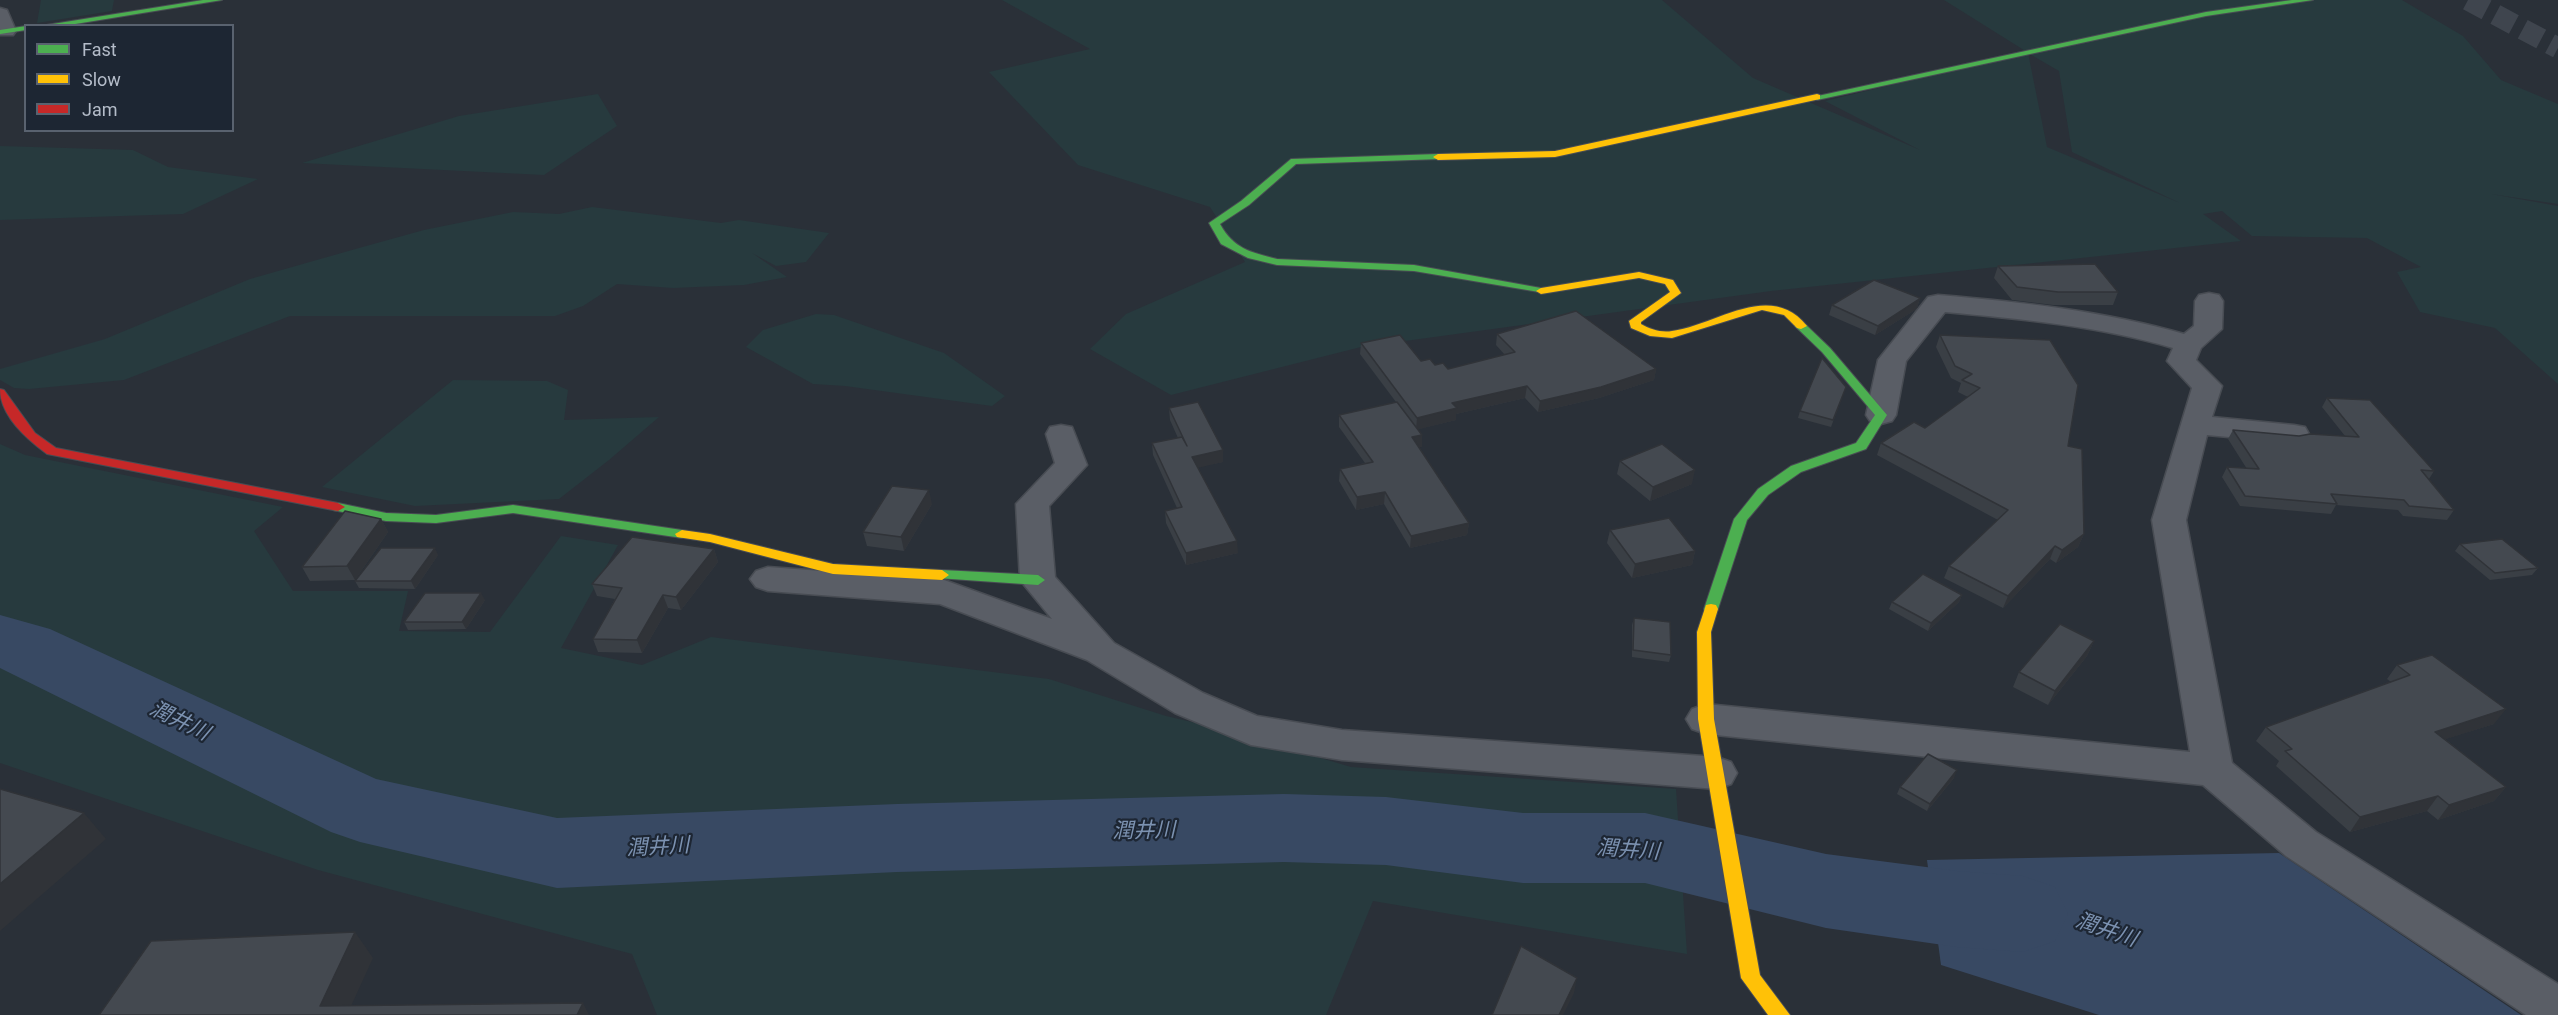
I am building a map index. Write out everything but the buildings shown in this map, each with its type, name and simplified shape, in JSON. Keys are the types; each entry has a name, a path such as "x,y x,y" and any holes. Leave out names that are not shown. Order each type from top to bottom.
{"street":[{"path":"57,24 218,0"},
{"path":"1881,415 1826,350 1788,313 1762,308 1672,335 1650,333 1635,326 1635,321 1676,293 1669,282 1639,275 1538,292 1414,268 1277,261 1252,256 1225,242 1214,223 1245,203 1294,161 1555,154 2047,45 2206,14 2310,0"},
{"path":"2,26 24,28"},
{"path":"2209,301 2208,329 2189,344 2181,361 2207,386 2194,425 2169,520 2214,770"},
{"path":"1780,1015 1751,978 1706,719 1704,632 1741,519 1763,492 1796,469 1861,446 1881,415 1892,360 1938,303 2064,314 2138,328 2189,344"},
{"path":"0,393 31,436 52,451 139,466 386,517 436,519 513,509 710,538 833,569 1038,580"},
{"path":"2194,425 2294,434"},
{"path":"1061,434 1071,465 1032,504 1038,580 1101,652"},
{"path":"768,579 944,592 1101,652 1189,703 1251,730 1342,745 1717,773"},
{"path":"1706,719 2214,770 2301,844 2558,1010"}],"green space":[{"path":"41,0 114,0 112,11 37,23"},
{"path":"1002,0 1662,0 1753,78 1920,150 1825,101 2027,52 1944,0 2402,0 2463,36 2501,80 2558,104 2558,204 2491,194 2558,206 2558,384 2495,328 2420,312 2397,272 2421,267 2367,238 2252,236 2222,211 2203,214 2241,241 1771,291 1361,347 1171,395 1090,349 1126,314 1245,262 1210,207 1078,165 989,72 1090,49","holes":["2028,53 2059,71 2072,152 2180,203 2047,147"]},
{"path":"598,94 617,126 544,175 302,163 459,116"},
{"path":"0,146 133,150 168,167 258,179 183,214 0,220"},
{"path":"592,207 721,223 739,220 829,233 806,262 776,266 752,253 787,277 744,285 673,288 617,284 583,306 555,316 290,316 124,380 29,389 14,388 0,380 0,369 105,339 250,279 424,230 513,212 559,214"},
{"path":"816,314 834,315 944,353 1005,396 992,406 845,386 813,384 746,347 763,330"},
{"path":"453,380 547,381 568,390 564,420 659,417 559,499 415,506 322,487"},
{"path":"0,444 25,455 283,507 254,531 293,591 408,591 399,631 490,632 561,536 618,545 561,648 642,665 711,637 1049,679 1166,716 1230,731 1351,767 1676,789 1687,954 1373,901 1326,1015 657,1015 632,954 318,870 0,763"}],"water":[{"path":"2279,853 2521,1015 2099,1015 1941,965 1927,860"}],"waterway":[{"name":"潤井川","path":"0,641 24,648 360,809 557,853 897,838 1284,828 1386,831 1523,848 1645,848 1826,891 1957,909 2023,914"}],"tunnel":[{"path":"2468,0 2558,48"}],"traffic: fast":[{"path":"57,24 218,0"},
{"path":"1817,97 2206,14 2309,0"},
{"path":"0,32 24,28"},
{"path":"1438,157 1294,161 1245,203 1214,223 1225,242 1252,256 1277,262 1414,268 1541,291"},
{"path":"1711,609 1741,519 1763,492 1796,469 1861,446 1881,415 1826,350 1801,326"},
{"path":"338,507 386,517 436,519 513,509 682,534"},
{"path":"942,575 1038,580"}],"traffic: slow":[{"path":"1438,157 1555,154 1817,97"},
{"path":"1541,291 1639,275 1669,282 1676,293 1635,321 1635,326 1650,333 1672,335 1762,307 1788,313 1801,326"},
{"path":"682,534 710,538 833,569 942,575"},
{"path":"1711,609 1704,632 1706,719 1751,978 1780,1015"}],"traffic: jam":[{"path":"0,393 31,436 52,451 338,507"}]}
